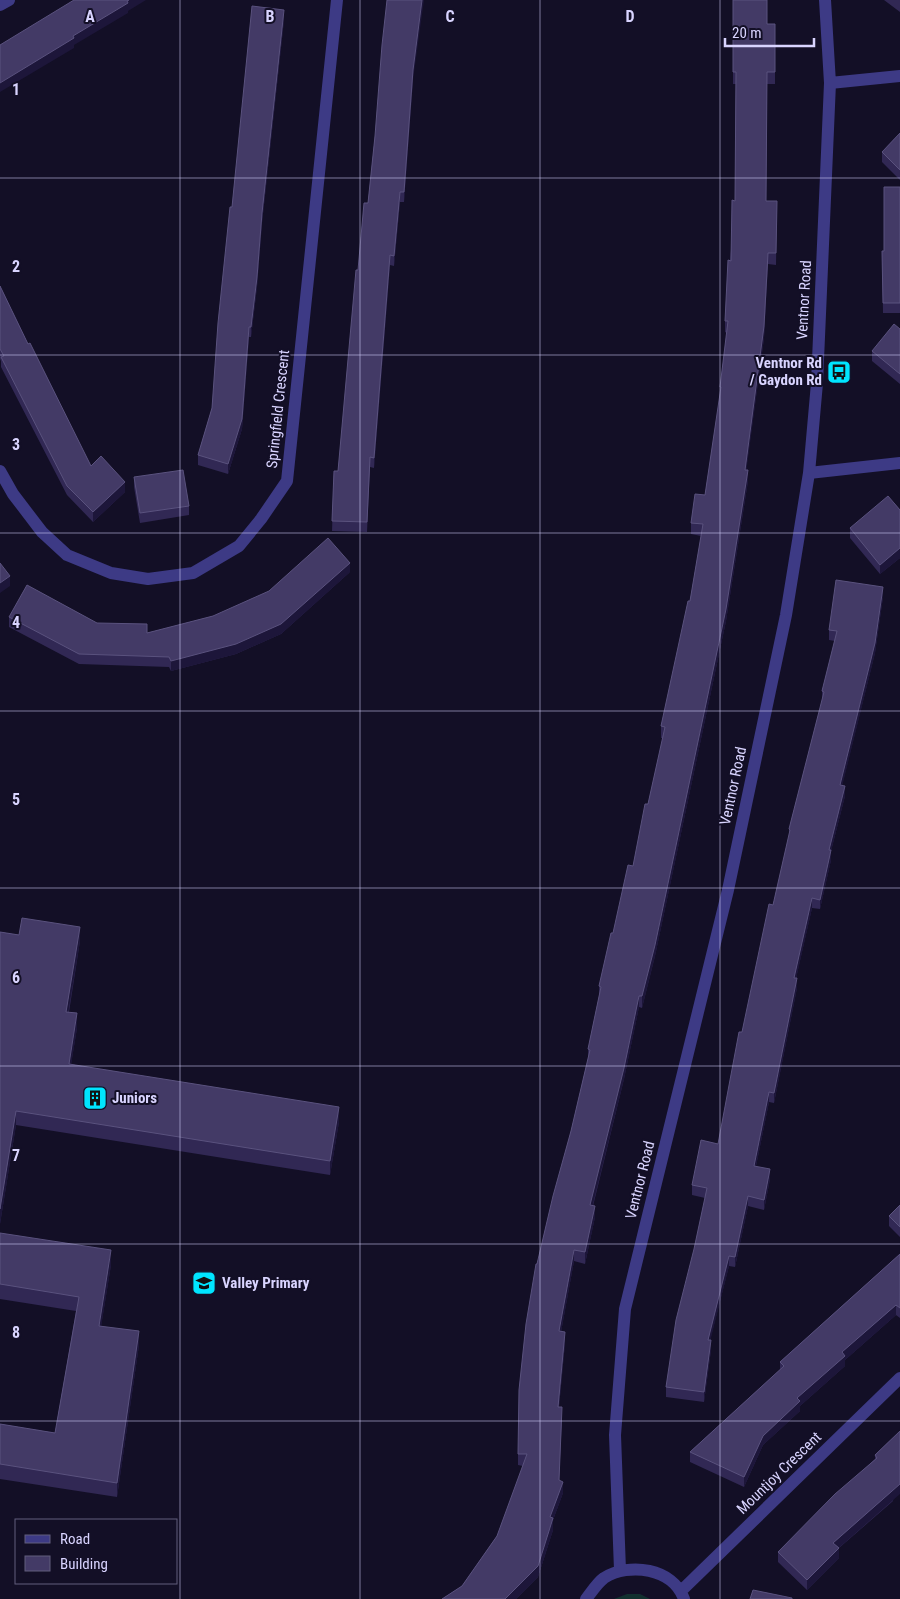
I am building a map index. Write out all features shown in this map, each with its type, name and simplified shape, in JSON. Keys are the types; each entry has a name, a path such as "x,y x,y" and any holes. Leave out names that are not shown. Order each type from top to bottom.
{"street":[{"path":"0,5 9,0"},
{"name":"Springfield Crescent","path":"0,471 13,494 48,538 67,555 111,573 148,579 193,574 239,546 261,519 287,481 337,0"},
{"name":"Ventnor Road","path":"620,1570 615,1435 626,1309 728,890 786,615 809,473 817,373 830,83 825,0"},
{"path":"830,83 900,76"},
{"path":"809,473 900,463"},
{"name":"Mountjoy Crescent","path":"682,1595 900,1378"},
{"path":"586,1599 602,1579 620,1570 651,1571 667,1578 682,1595"}],"green space":[{"path":"627,1594 640,1594 650,1599 614,1599"}],"building":[{"path":"74,0 129,0 127,1 128,3 73,36 74,38 0,83 0,45"},
{"path":"387,0 422,0 413,70 404,192 400,192 394,256 390,255 374,458 370,457 367,522 332,521 334,471 338,471 356,270 358,270 364,203 368,203"},
{"path":"733,0 767,0 767,24 775,24 775,72 767,72 766,201 777,201 776,253 768,253 764,326 745,470 748,470 726,609 655,945 642,996 639,996 624,1068 590,1205 595,1206 585,1252 574,1250 559,1331 565,1332 558,1407 562,1407 559,1480 563,1482 550,1517 553,1518 538,1566 505,1599 442,1599 462,1586 497,1536 527,1454 518,1454 519,1390 526,1324 536,1264 590,1050 588,1049 601,987 599,986 611,933 613,933 628,865 633,866 645,804 648,804 665,727 661,726 688,601 690,601 703,524 691,523 695,494 705,495 721,387 728,321 725,321 728,260 731,261 732,200 735,201 736,72 733,72"},
{"path":"252,6 284,10 257,277 251,327 249,327 242,419 228,464 198,455 212,408 218,323 230,207 232,207"},
{"path":"900,133 900,170 882,152"},
{"path":"884,187 900,187 900,303 883,303"},
{"path":"0,286 91,466 101,456 125,482 93,512 67,486 1,357 4,356 0,349"},
{"path":"894,324 900,329 900,374 872,351"},
{"path":"183,470 189,506 140,513 134,477"},
{"path":"888,496 900,510 900,548 880,565 850,528"},
{"path":"328,538 350,563 281,624 236,644 171,661 169,657 79,654 9,617 27,585 97,623 147,624 147,633 213,616 269,591"},
{"path":"0,563 10,576 0,583"},
{"path":"836,580 883,587 875,643 840,785 845,786 829,850 831,850 820,900 812,898 794,978 797,978 774,1093 769,1092 754,1166 770,1169 764,1200 748,1196 735,1257 729,1256 708,1340 711,1340 704,1392 666,1387 676,1320 707,1188 692,1185 701,1140 718,1144 739,1032 742,1032 769,904 773,905 789,829 824,692 822,691 837,631 829,630"},
{"path":"22,918 80,927 66,1012 77,1013 69,1064 339,1107 330,1161 16,1111 0,1209 0,932 19,935"},
{"path":"900,1205 900,1227 889,1216"},
{"path":"0,1233 111,1250 99,1326 139,1331 117,1483 0,1464 0,1424 55,1433 79,1297 0,1284"},
{"path":"900,1254 900,1308 896,1305 842,1352 845,1356 797,1398 800,1401 763,1436 744,1477 690,1452 784,1366 780,1362"},
{"path":"900,1431 900,1484 833,1543 839,1548 807,1580 778,1552 835,1494 877,1458 875,1455"},
{"path":"753,1590 792,1598 792,1599 750,1599"}],"place":[{"name":"Ventnor Rd / Gaydon Rd","path":"839,372"},
{"name":"Juniors","path":"95,1098"},
{"name":"Valley Primary","path":"204,1283"}]}
